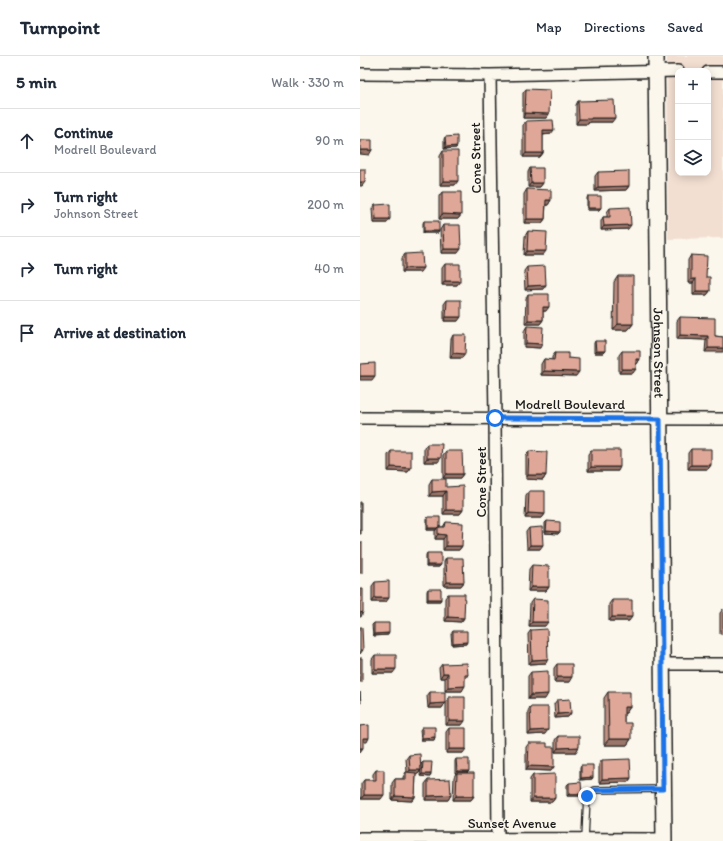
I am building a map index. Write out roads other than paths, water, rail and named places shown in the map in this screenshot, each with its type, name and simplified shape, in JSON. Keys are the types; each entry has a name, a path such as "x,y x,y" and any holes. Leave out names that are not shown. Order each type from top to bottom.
{"street":[{"name":"Johnson Street","path":"656,56 664,840"},
{"path":"360,74 490,75 675,72"},
{"path":"711,72 723,72"},
{"name":"Cone Street","path":"490,75 495,418 498,840"},
{"name":"Modrell Boulevard","path":"360,418 723,419"},
{"path":"662,664 723,664"},
{"name":"Sunset Avenue","path":"360,838 664,840"}],"lane":[{"path":"585,839 587,796 595,790 663,789"}]}
